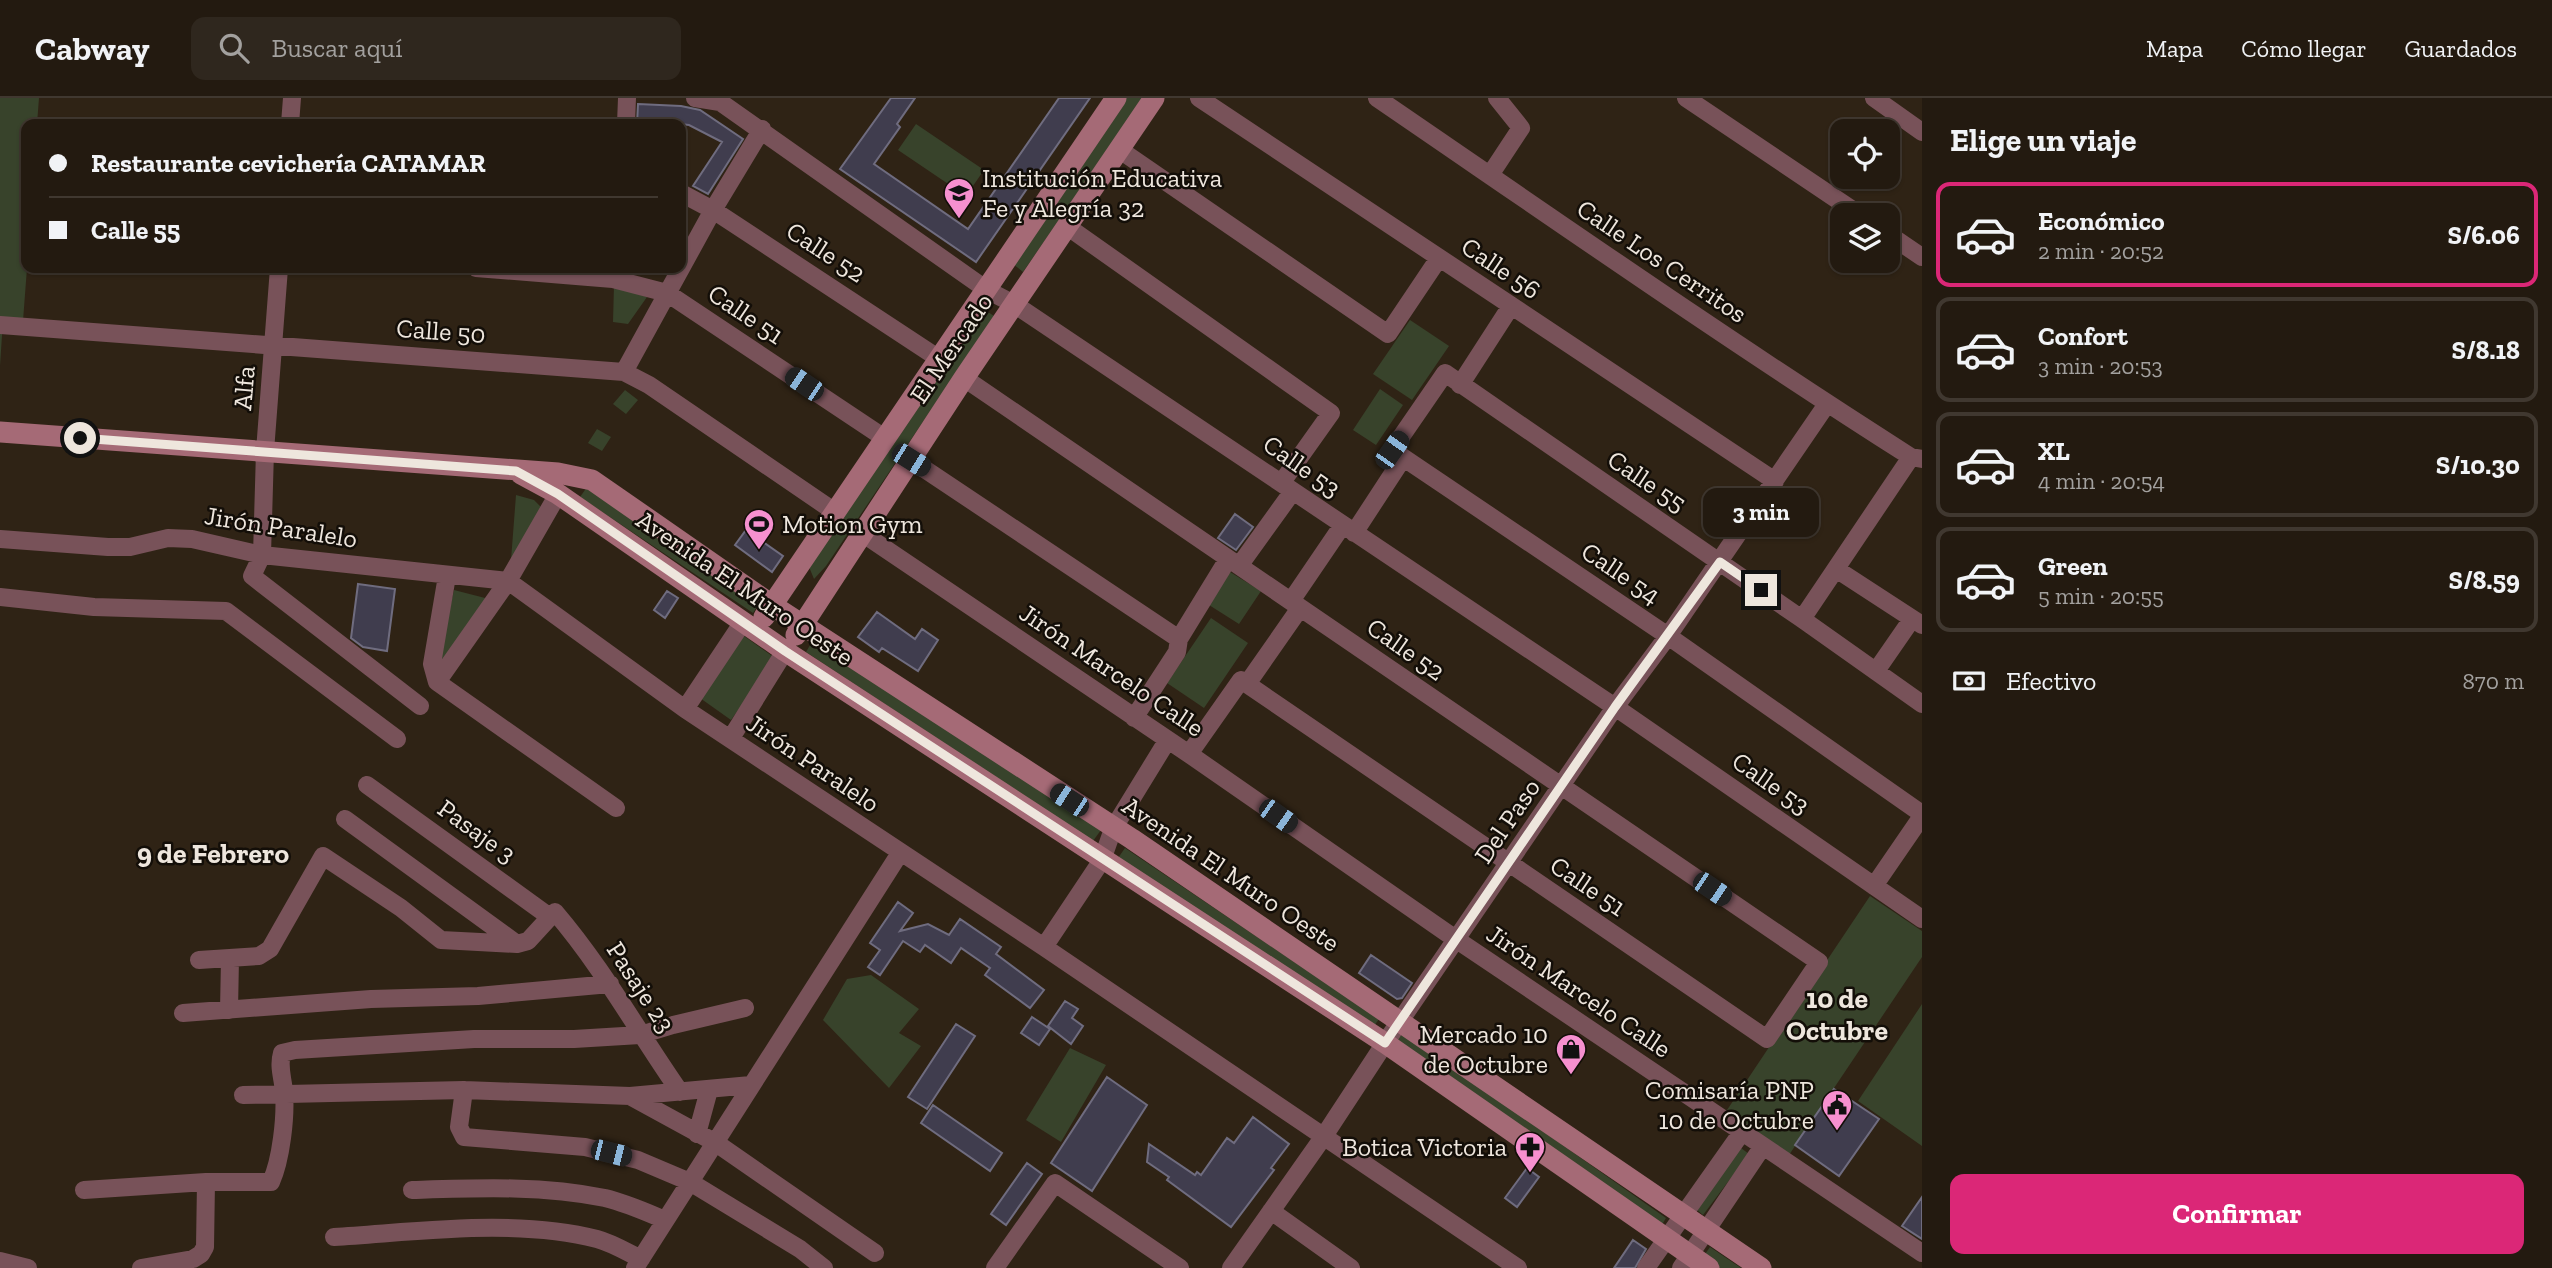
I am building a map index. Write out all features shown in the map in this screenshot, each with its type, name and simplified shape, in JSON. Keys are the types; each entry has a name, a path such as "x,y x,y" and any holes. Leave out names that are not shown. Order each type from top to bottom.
{"main road":[{"name":"El Mercado","path":"749,626 772,605 941,360 1116,98"},
{"name":"El Mercado","path":"785,651 964,378 1154,98"},
{"name":"Avenida El Muro Oeste","path":"0,432 578,475 592,480 802,625 1132,839 1761,1268"},
{"name":"Avenida El Muro Oeste","path":"516,471 558,494 785,651 1385,1043 1666,1239 1685,1261 1709,1268"}],"street":[{"path":"290,119 292,98"},
{"path":"626,119 627,98"},
{"name":"Calle 53","path":"695,98 720,102 762,130 987,290 1014,304 1288,487 1348,530 1615,707 1922,919"},
{"name":"Calle 56","path":"1199,98 1775,481"},
{"name":"Calle Los Cerritos","path":"1377,98 1827,404 1917,458"},
{"path":"1490,175 1521,128 1497,98"},
{"path":"1686,98 1842,203"},
{"path":"1874,98 1922,132"},
{"path":"686,259 762,130"},
{"path":"1120,150 1388,334 1439,258"},
{"name":"Calle 52","path":"686,196 713,210 941,360"},
{"path":"1068,227 1331,413 1288,487 1179,639 1177,652 1134,719"},
{"path":"1900,242 1922,257"},
{"name":"Alfa","path":"279,273 265,451 262,555 252,576 420,706"},
{"name":"Calle 51","path":"604,273 667,293 886,439"},
{"path":"624,372 678,273"},
{"path":"1460,384 1511,306"},
{"name":"Calle 50","path":"0,325 624,372 649,384 835,512"},
{"name":"Calle 55","path":"1397,454 1445,373 1922,704"},
{"name":"Calle 52","path":"964,378 1819,962 1767,1039"},
{"name":"Del Paso","path":"1231,1268 1324,1136 1615,707 1720,562 1827,404"},
{"path":"1189,754 1244,682 1397,454"},
{"name":"Calle 54","path":"1397,454 1668,636 1922,815"},
{"path":"1802,619 1917,458"},
{"path":"911,460 1179,639"},
{"path":"437,682 508,581 558,494"},
{"name":"Jirón Marcelo Calle","path":"862,533 1189,754 1457,940 1922,1253"},
{"name":"Jirón Paralelo","path":"0,539 108,547 130,547 168,538 192,539 262,555 508,581 685,709 1044,947 1518,1268"},
{"path":"1836,569 1917,622 1876,671"},
{"path":"447,576 432,664 437,682 617,808"},
{"path":"0,597 94,607 226,611 397,738"},
{"path":"685,709 749,626"},
{"name":"El Mercado","path":"731,738 785,651"},
{"name":"Calle 51","path":"1244,682 1767,1039"},
{"path":"1044,947 1102,860 1113,829 1167,741"},
{"name":"Pasaje 3","path":"367,785 552,914"},
{"path":"1874,886 1922,815"},
{"path":"345,819 517,944"},
{"path":"334,1237 470,1229 525,1229 600,1239 638,1264 900,853"},
{"path":"199,960 259,956 270,949 323,856 401,908 441,940 517,944 528,942 552,914"},
{"name":"Pasaje 23","path":"552,914 610,984 640,1035 680,1093"},
{"path":"229,1010 230,959"},
{"path":"183,1013 371,999 478,996 610,984"},
{"path":"84,1190 206,1182 271,1182 276,1172 281,1135 284,1094 279,1063 282,1053 474,1039 574,1039 640,1035 745,1008"},
{"path":"243,1095 464,1090 630,1096 751,1085"},
{"path":"464,1090 459,1127 464,1137 585,1146 638,1160 690,1182 800,1250 824,1268"},
{"path":"697,1134 709,1090"},
{"path":"630,1096 716,1143 875,1253"},
{"path":"1646,1268 1742,1132"},
{"path":"1685,1261 1763,1146"},
{"path":"141,1268 193,1259 201,1254 205,1247 206,1182"},
{"path":"995,1268 1055,1183 1180,1268"},
{"path":"412,1189 537,1190 605,1198 666,1220"},
{"path":"1271,1211 1351,1268"},
{"path":"0,1261 28,1268"}],"green space":[{"path":"0,98 39,98 37,119 21,119 21,273 27,273 23,321 3,320 0,366"},
{"path":"1125,98 1143,98 1023,272 1012,263"},
{"path":"916,124 984,170 966,196 898,150"},
{"path":"614,285 647,297 628,324 613,322"},
{"path":"982,308 994,316 826,566 814,579 807,562"},
{"path":"1410,320 1449,346 1412,400 1373,374"},
{"path":"1380,389 1403,405 1376,445 1353,430"},
{"path":"625,390 638,400 626,414 613,404"},
{"path":"597,429 611,437 602,451 588,443"},
{"path":"587,487 760,602 753,613 580,497"},
{"path":"516,495 534,500 543,509 511,560"},
{"path":"1230,572 1261,591 1239,624 1209,605"},
{"path":"454,590 489,599 441,664 438,660"},
{"path":"1211,618 1248,643 1204,708 1167,683"},
{"path":"744,636 775,658 731,720 700,698"},
{"path":"813,640 1101,830 1093,841 806,652"},
{"path":"1125,848 1379,1019 1372,1029 1118,858"},
{"path":"1870,896 1922,931 1922,957 1787,1158 1723,1116"},
{"path":"871,975 919,1009 899,1033 921,1046 889,1088 823,1020 847,979"},
{"path":"1922,1004 1922,1146 1858,1101"},
{"path":"1403,1033 1666,1218 1660,1228 1396,1042"},
{"path":"1070,1048 1106,1065 1061,1142 1026,1120"},
{"path":"1741,1148 1749,1154 1703,1215 1696,1209"},
{"path":"1710,1247 1741,1268 1719,1268 1703,1257"}],"building":[{"path":"891,98 915,98 897,124 900,127 874,164 968,229 1059,98 1090,98 976,262 840,169"},
{"path":"638,104 681,106 700,110 743,139 708,194 693,186 722,142 686,125 686,119 637,119"},
{"path":"1235,514 1253,527 1236,550 1218,538"},
{"name":"Motion Gym","path":"746,530 783,556 772,572 735,545"},
{"path":"358,584 395,589 387,651 363,647 351,638"},
{"path":"667,591 678,598 665,618 654,610"},
{"path":"877,612 915,639 922,629 938,640 918,671 882,648 879,652 858,637"},
{"path":"898,902 913,913 900,931 928,924 949,935 960,919 1001,947 996,954 1044,990 1030,1008 985,975 990,968 961,948 951,963 925,945 920,952 903,941 880,975 868,967 880,950 870,943"},
{"path":"1371,955 1412,983 1402,998 1397,999 1359,973"},
{"path":"1065,1001 1078,1009 1072,1018 1083,1026 1071,1044 1048,1026"},
{"path":"1032,1017 1050,1029 1039,1045 1021,1033"},
{"path":"956,1024 975,1036 927,1109 908,1097"},
{"path":"1107,1077 1147,1105 1092,1191 1051,1163"},
{"name":"Comisaría PNP 10 de Octubre","path":"1834,1089 1879,1119 1839,1176 1795,1145"},
{"path":"933,1105 1002,1153 990,1171 921,1123"},
{"path":"1253,1117 1289,1144 1271,1168 1274,1170 1231,1227 1147,1162 1149,1144 1195,1175 1197,1172 1201,1175 1227,1138 1234,1143"},
{"path":"1027,1163 1042,1174 1006,1225 991,1214"},
{"path":"1527,1168 1539,1177 1517,1207 1505,1198"},
{"path":"1922,1197 1922,1239 1902,1226"},
{"path":"1633,1240 1646,1249 1635,1268 1614,1268"}],"place":[{"name":"Institución Educativa Fe y Alegría 32","path":"959,220"},
{"name":"Motion Gym","path":"759,551"},
{"name":"Mercado 10 de Octubre","path":"1571,1076"},
{"name":"Comisaría PNP 10 de Octubre","path":"1837,1132"},
{"name":"Botica Victoria","path":"1530,1174"}],"district":[{"name":"9 de Febrero","path":"213,853"},
{"name":"10 de Octubre","path":"1837,1014"}],"route":[{"path":"80,438 516,471 558,494 785,651 1385,1043 1615,707 1720,562 1761,590"}]}
